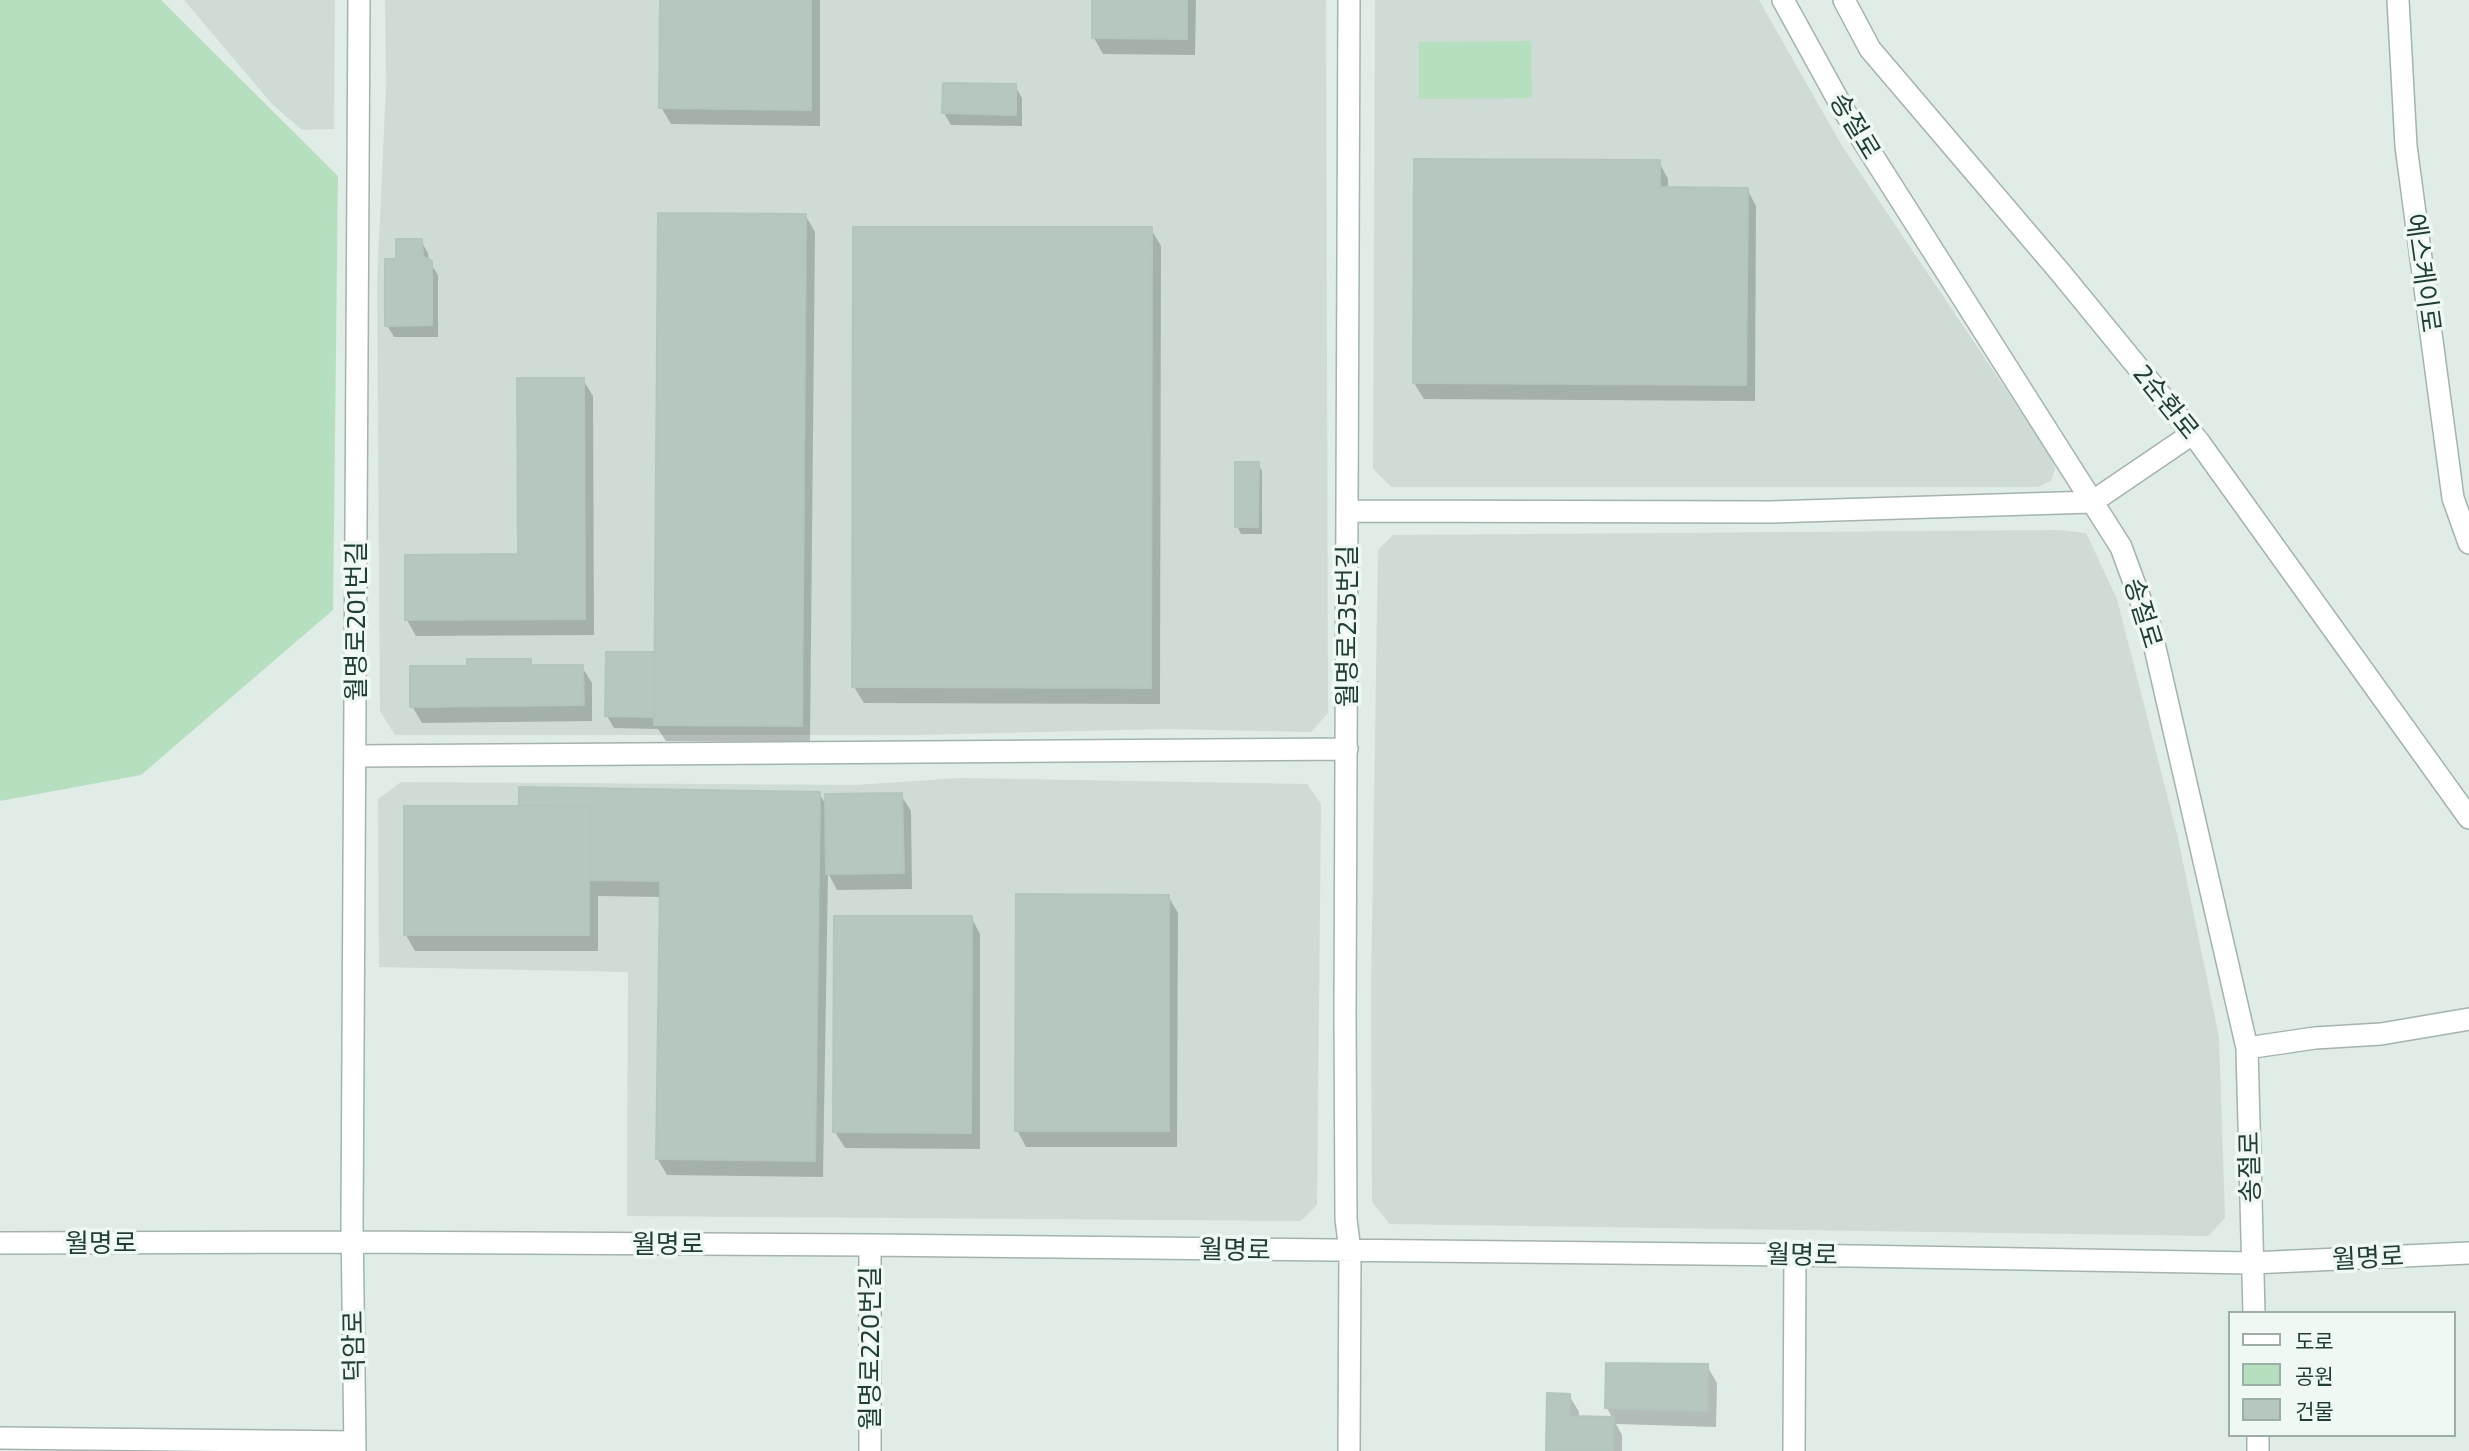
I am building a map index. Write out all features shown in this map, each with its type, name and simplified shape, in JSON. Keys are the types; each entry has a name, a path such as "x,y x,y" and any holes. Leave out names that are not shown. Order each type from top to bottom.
{"street":[{"name":"월명로201번길","path":"352,1242 359,0"},
{"name":"월명로235번길","path":"1349,0 1346,1219 1350,1251 1349,1451"},
{"name":"송절로","path":"1783,0 1843,109 2121,547 2150,626 2247,1048 2254,1311"},
{"name":"2순환로","path":"1844,0 1870,48 2192,433 2469,818"},
{"name":"에스케이로","path":"2398,0 2408,160 2453,498 2469,543"},
{"path":"1347,510 1771,512 2092,502 2192,433"},
{"path":"355,756 1347,749"},
{"path":"2247,1048 2315,1038 2381,1034 2469,1019"},
{"name":"덕암로","path":"352,1242 355,1447"},
{"name":"월명로","path":"0,1243 870,1245 2252,1263 2469,1253"},
{"name":"월명로220번길","path":"870,1245 870,1451"},
{"path":"1794,1451 1795,1255"},
{"path":"0,1438 231,1446 355,1447"}],"shaded area":[{"path":"184,0 335,0 334,129 302,130 272,104"},
{"path":"385,0 1326,0 1328,713 1311,732 1165,729 917,735 395,735 380,711 377,282 386,87"},
{"path":"1375,0 1759,0 1842,146 2050,455 2055,468 2051,481 2038,487 1392,487 1373,469"},
{"path":"2060,530 2086,533 2117,599 2178,838 2219,1037 2225,1218 2208,1236 1390,1224 1372,1202 1371,991 1378,550 1393,535"},
{"path":"960,778 1307,784 1321,804 1317,1205 1301,1221 627,1216 628,972 379,967 378,799 401,782 855,785"}],"green space":[{"path":"0,0 161,0 338,176 333,610 141,775 0,801"},
{"path":"1531,41 1532,98 1419,99 1419,42"}],"building":[{"path":"660,0 811,0 811,110 659,108"},
{"path":"1092,0 1187,0 1187,39 1092,38"},
{"path":"943,83 1016,84 1016,115 942,113"},
{"path":"1414,159 1660,160 1660,187 1748,188 1746,385 1413,383"},
{"path":"658,213 806,214 802,726 654,725"},
{"path":"853,227 1152,227 1151,688 852,687"},
{"path":"396,239 422,239 423,256 432,261 432,325 385,326 385,259 396,259"},
{"path":"517,378 584,378 585,619 405,620 405,555 518,554"},
{"path":"1235,462 1259,462 1258,527 1235,527"},
{"path":"606,652 655,652 654,717 605,716"},
{"path":"467,659 531,659 531,665 583,665 584,705 410,707 410,666 467,666"},
{"path":"519,787 820,792 815,1161 656,1159 660,881 590,880 591,806 519,805"},
{"path":"902,793 904,873 826,874 825,794"},
{"path":"404,806 589,806 589,935 404,935"},
{"path":"1016,894 1169,895 1169,1131 1015,1131"},
{"path":"834,916 972,916 971,1133 833,1132"},
{"path":"1606,1363 1708,1364 1707,1411 1605,1408"},
{"path":"1547,1393 1570,1394 1570,1416 1614,1417 1613,1451 1546,1451"}]}
